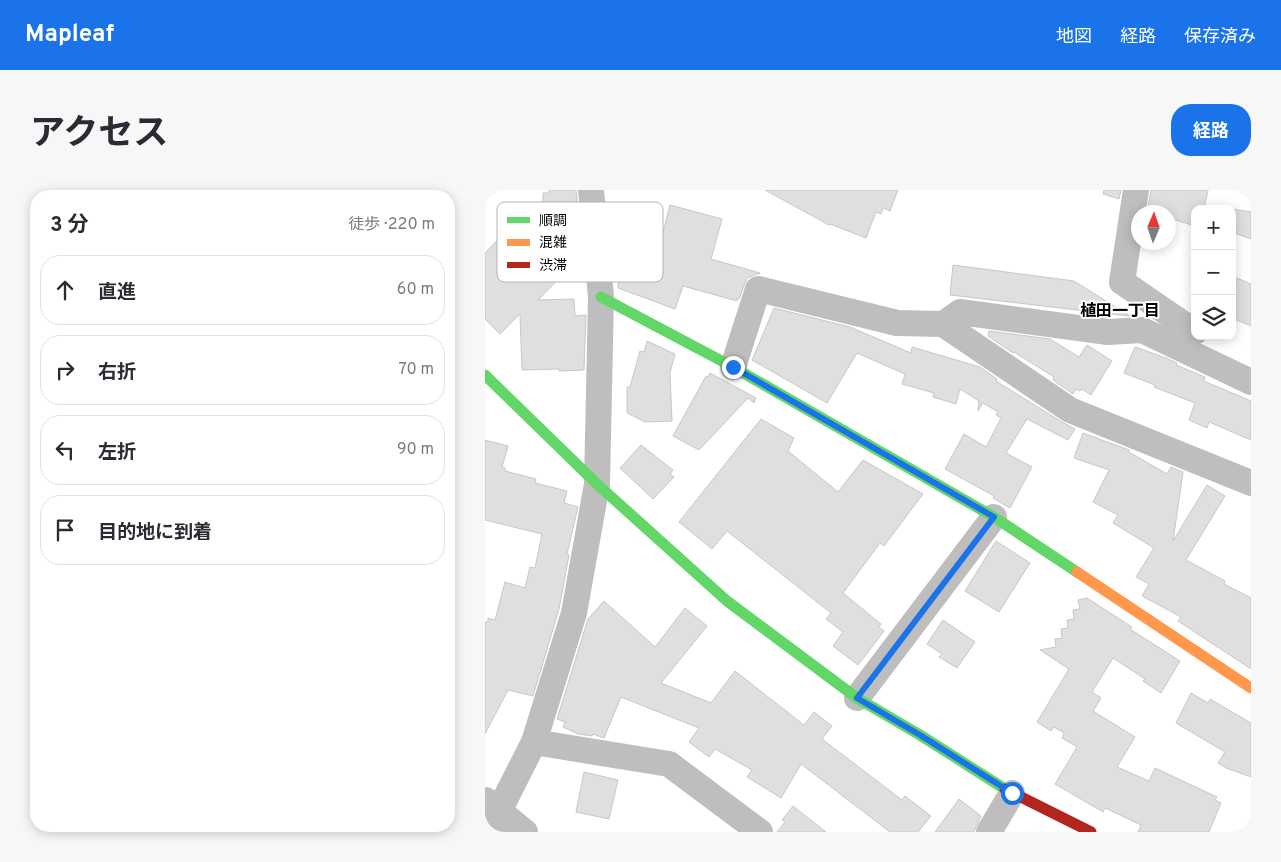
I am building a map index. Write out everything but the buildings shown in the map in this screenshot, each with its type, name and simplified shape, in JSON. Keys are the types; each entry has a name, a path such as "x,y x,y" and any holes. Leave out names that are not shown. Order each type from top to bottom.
{"street":[{"path":"1136,190 1122,282 1191,329"},
{"path":"525,832 492,814 534,742 574,613 597,484 601,297 600,282"},
{"path":"733,367 758,289 897,322 943,324 1071,410 1251,483"},
{"path":"601,297 733,367 994,517 1251,688"},
{"path":"943,324 960,312 1108,332 1142,330 1251,382"},
{"path":"1206,340 1251,371"},
{"path":"485,375 597,484 727,601 857,698 1012,793 1091,832"},
{"path":"857,698 994,517"},
{"path":"534,742 669,764 760,832"},
{"path":"989,832 1012,793"}],"traffic: fast":[{"path":"601,297 733,367 994,517 1077,572"},
{"path":"485,375 597,484 727,601 857,698 1005,789"}],"traffic: slow":[{"path":"1077,572 1251,688"}],"traffic: jam":[{"path":"1005,789 1091,832"}],"district":[{"name":"植田一丁目","path":"1120,310"}],"route":[{"path":"733,367 994,517 857,698 1012,793"}]}
